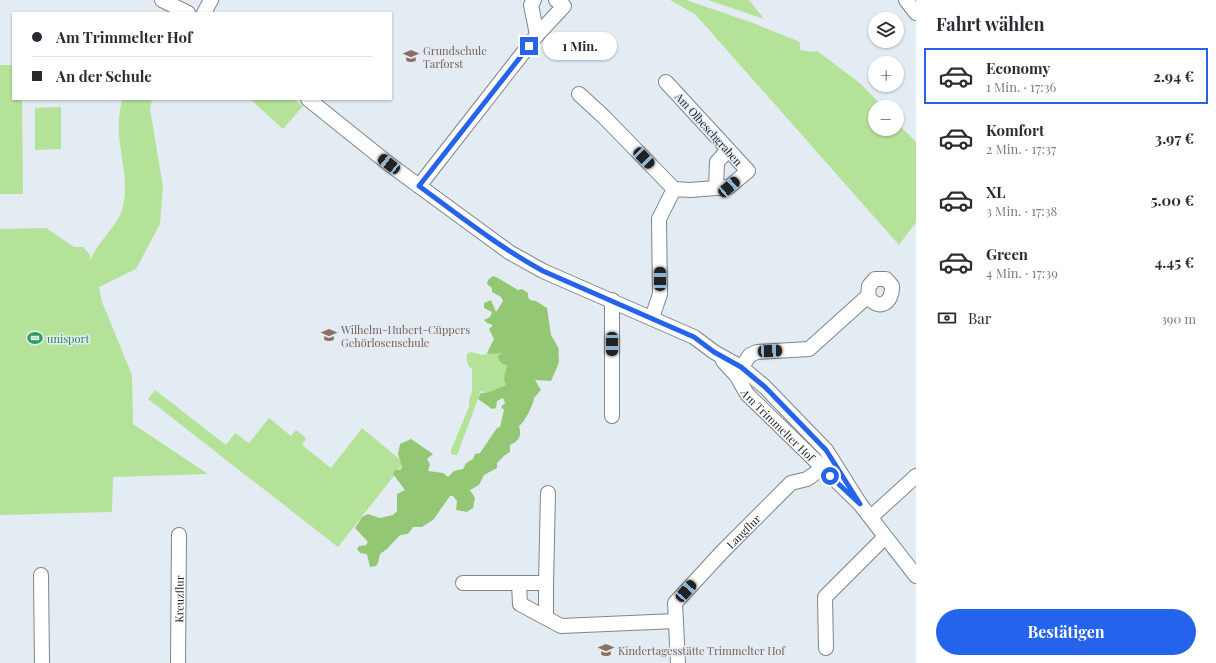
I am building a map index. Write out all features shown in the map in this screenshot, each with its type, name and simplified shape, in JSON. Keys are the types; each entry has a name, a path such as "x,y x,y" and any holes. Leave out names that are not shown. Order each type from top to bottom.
{"street":[{"path":"162,0 186,12"},
{"path":"205,12 211,0"},
{"path":"534,0 530,5 538,35"},
{"path":"419,186 538,35 564,6 556,0"},
{"path":"906,0 916,13"},
{"name":"Am Olbeschgraben","path":"666,82 748,171 729,187 674,189"},
{"path":"579,94 604,117 674,189 659,219 660,294 652,318"},
{"name":"Am Trimmelter Hof","path":"309,100 419,186 485,235 527,262 543,271 694,337 738,371 765,387 826,450 828,464 916,576"},
{"path":"716,188 717,162 728,150"},
{"path":"738,371 750,355 757,352 809,349 868,296"},
{"path":"612,300 612,416"},
{"name":"Langflur","path":"678,663 675,603 723,551 791,483 807,479 828,464"},
{"path":"871,518 916,476"},
{"path":"546,618 548,493"},
{"name":"Kreuzflur","path":"178,663 179,536"},
{"path":"826,648 826,597 885,537"},
{"path":"41,575 42,663"},
{"path":"462,583 546,583"},
{"path":"519,583 520,604 561,626 676,621"}],"green space":[{"path":"670,0 686,0 753,23 800,42 800,50 815,52 816,50 861,84 876,100 868,100 868,136 904,136 904,130 916,142 916,222 899,245 695,14"},
{"path":"708,0 749,0 764,19 711,1"},
{"path":"0,65 12,65 12,100 22,100 23,194 0,194"},
{"path":"122,100 152,100 150,109 163,187 160,224 136,269 99,287 102,302 132,375 133,424 208,474 113,477 112,512 0,515 0,229 46,228 74,247 83,247 90,255 90,261 98,246 113,227 121,213 125,197 125,179 120,142 119,116"},
{"path":"251,100 294,100 303,106 283,129"},
{"path":"61,107 61,149 35,150 35,108"},
{"path":"493,276 518,290 522,289 528,293 530,300 536,301 547,308 551,335 559,349 559,362 551,381 535,380 541,390 534,398 528,413 519,426 520,436 510,445 510,452 497,463 497,468 484,475 479,485 470,490 475,498 473,508 467,512 456,510 457,501 453,496 450,496 433,520 422,527 413,527 408,534 400,535 380,554 376,566 370,567 367,554 360,553 357,549 359,546 366,545 368,542 355,528 362,517 368,514 380,518 393,515 397,511 397,494 405,490 393,474 395,470 400,470 402,467 398,454 400,444 411,439 433,454 427,459 430,464 428,471 443,473 448,477 454,471 463,469 466,463 473,459 475,454 480,453 497,428 500,427 504,410 501,407 505,403 503,398 497,401 496,408 492,409 478,399 481,393 498,389 506,385 504,379 507,365 502,364 497,356 503,353 487,353 494,339 489,329 493,325 484,320 490,317 492,312 484,308 484,303 491,300 496,312 503,301 501,297 492,292 492,288 487,284 488,280"},
{"path":"497,350 505,353 511,364 506,389 488,393 481,391 457,455 451,454 451,450 469,407 472,391 472,369 467,362 467,354 470,352 483,355"},
{"path":"155,390 226,445 235,433 249,443 269,418 291,436 296,430 306,438 302,445 331,468 362,428 404,463 338,547 148,399"}],"place":[{"name":"Grundschule Tarforst","path":"411,56"},
{"name":"Wilhelm-Hubert-Cüppers Gehörlosenschule","path":"329,335"},
{"name":"unisport","path":"35,338"},
{"name":"Kindertagesstätte Trimmelter Hof","path":"606,650"}],"route":[{"path":"529,46 419,186 509,252 543,271 694,337 714,352 741,367 765,387 826,450 860,504 830,476"}]}
